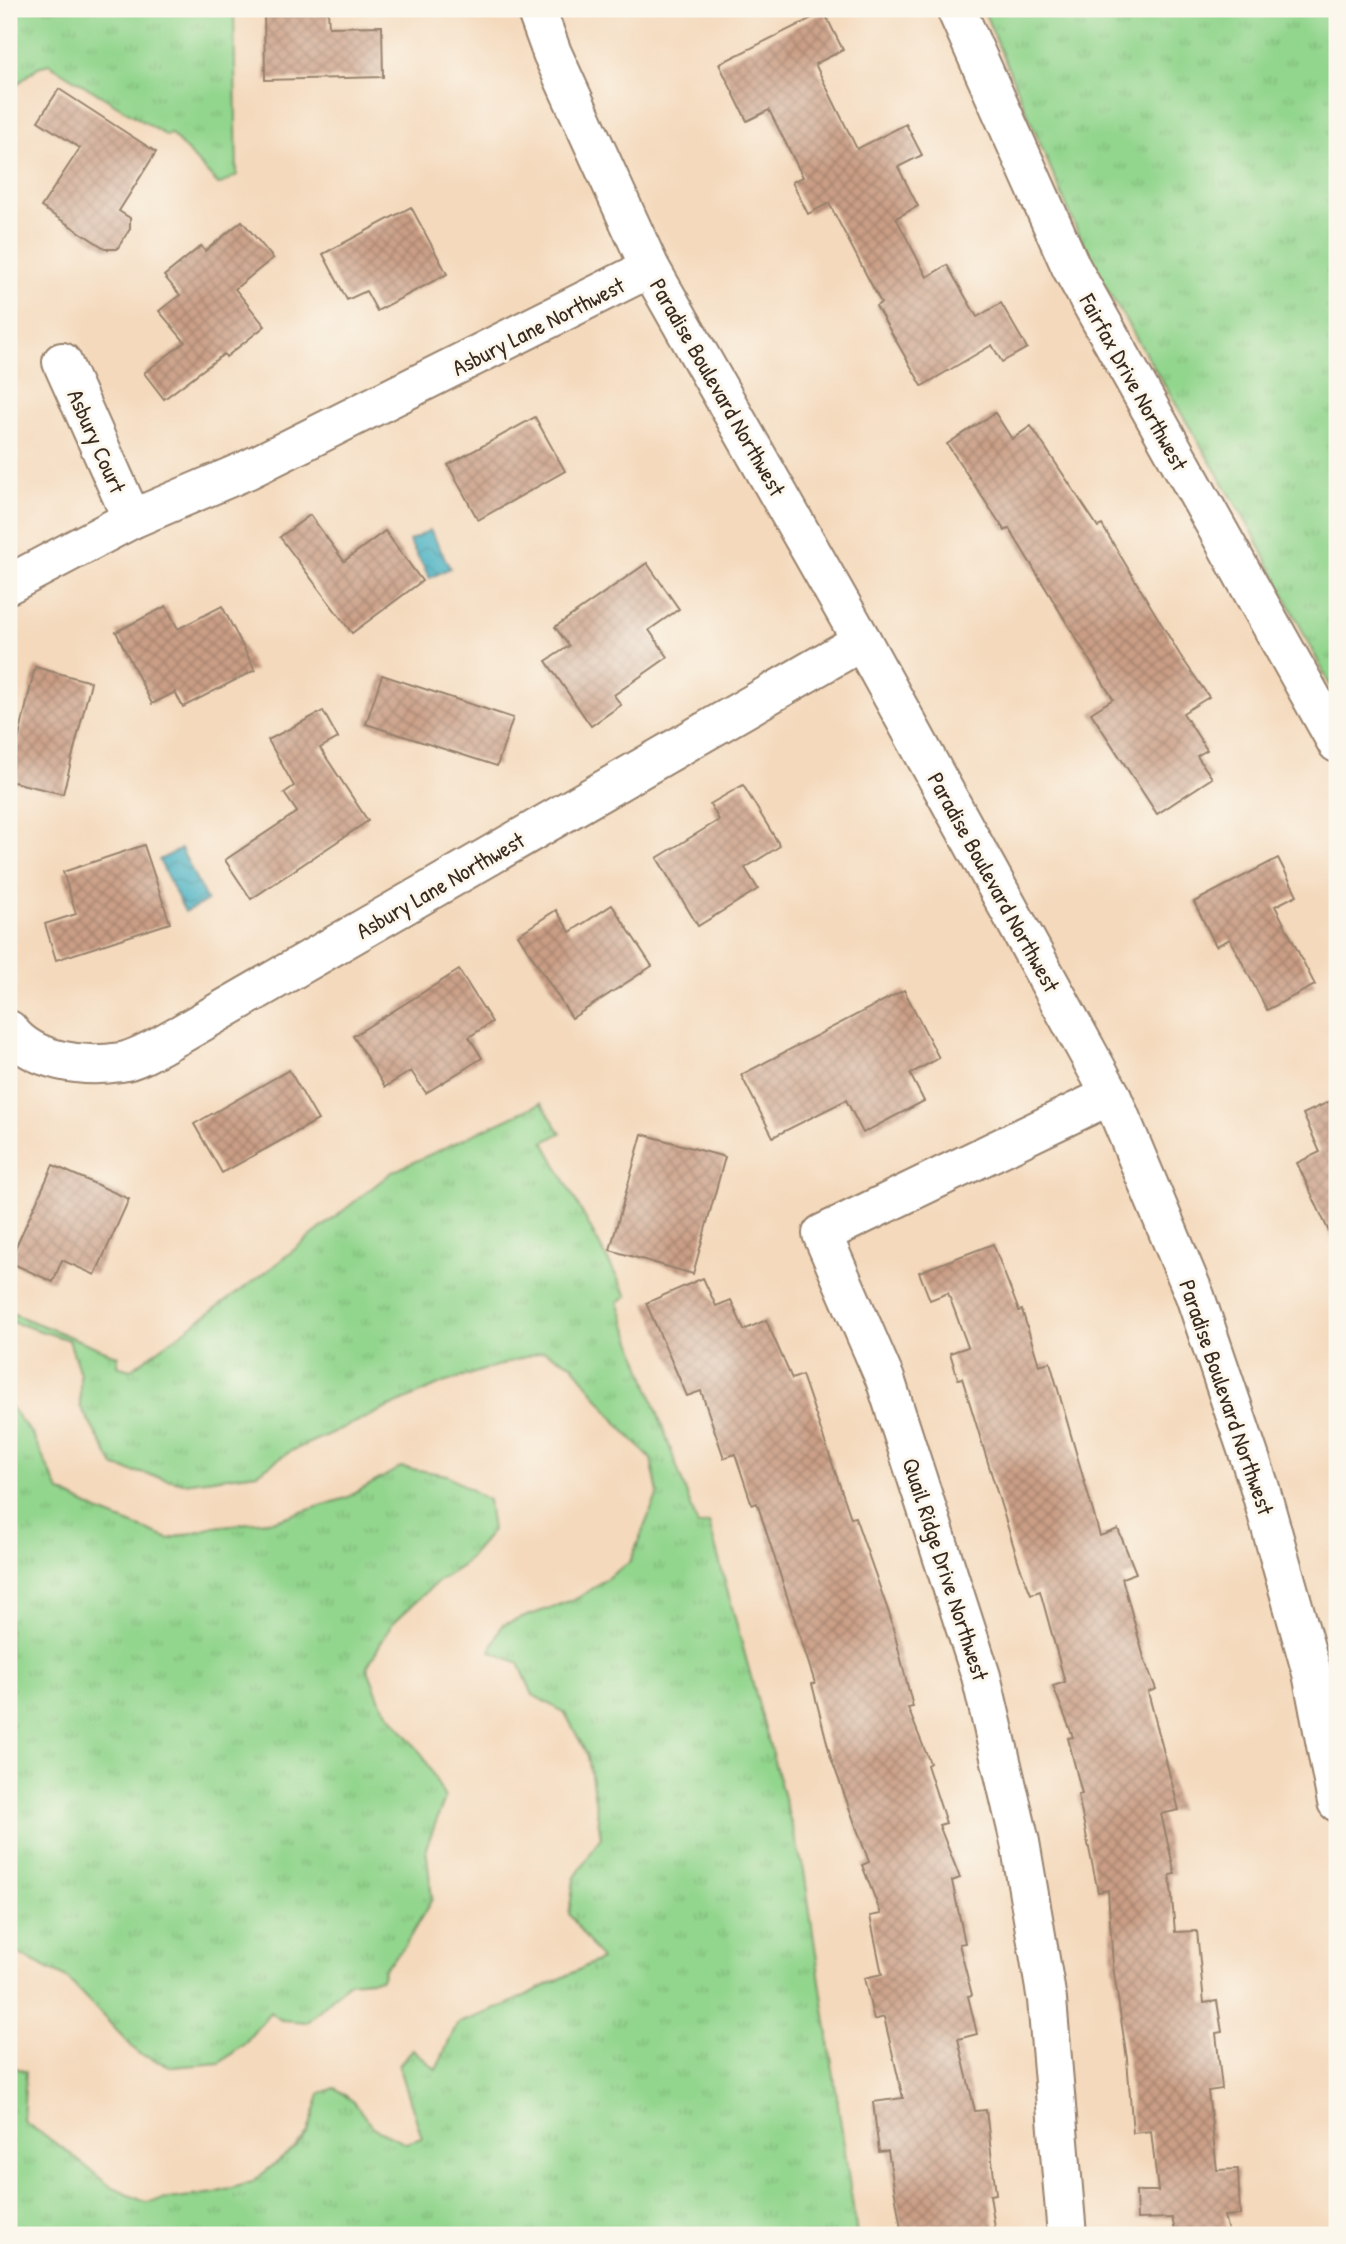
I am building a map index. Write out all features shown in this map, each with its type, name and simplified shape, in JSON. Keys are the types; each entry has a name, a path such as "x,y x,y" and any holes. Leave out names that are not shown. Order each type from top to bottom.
{"street":[{"name":"Paradise Boulevard Northwest","path":"536,9 552,53 650,268 862,641 1111,1095 1195,1296 1259,1485 1312,1673 1337,1802"},
{"name":"Fairfax Drive Northwest","path":"956,9 1070,267 1337,743"},
{"name":"Asbury Lane Northwest","path":"9,584 132,519 247,470 650,268"},
{"name":"Asbury Court","path":"62,362 132,519"},
{"name":"Asbury Lane Northwest","path":"9,1030 16,1041 61,1062 122,1062 181,1034 862,641"},
{"name":"Quail Ridge Drive Northwest","path":"1067,2235 1046,2000 1020,1842 981,1676 885,1379 822,1234 1111,1095"}],"green space":[{"path":"9,9 234,9 237,175 219,185 170,133 167,136 49,64 38,67 9,91"},
{"path":"983,9 1337,9 1337,699 1252,531 1090,261"},
{"path":"541,1103 561,1133 544,1142 627,1296 618,1302 698,1526 709,1523 804,1871 857,2235 9,2235 9,2065 26,2072 23,2121 67,2151 111,2187 145,2202 215,2193 252,2182 295,2148 308,2132 320,2094 335,2088 354,2102 372,2127 406,2143 422,2138 399,2065 413,2049 436,2070 457,2024 504,2006 601,1959 569,1914 574,1879 601,1837 588,1756 565,1713 533,1695 519,1663 490,1651 502,1625 578,1598 630,1562 658,1493 651,1459 619,1425 572,1364 544,1351 443,1383 291,1451 257,1473 184,1483 115,1467 80,1406 80,1374 69,1340 9,1321 9,1312 118,1356 117,1366 130,1370 266,1272 392,1172"},
{"path":"9,1405 33,1436 59,1491 100,1512 169,1539 214,1527 276,1520 346,1498 401,1467 447,1475 488,1500 492,1531 462,1566 437,1582 392,1624 367,1667 381,1703 424,1757 445,1798 426,1848 432,1899 403,1949 385,1967 381,1979 349,1982 307,2022 281,2020 270,2012 244,2044 220,2063 172,2067 139,2054 67,1978 9,1949"}],"water":[{"path":"430,530 450,568 430,578 409,541"},
{"path":"181,849 207,901 185,912 159,860"}],"building":[{"path":"264,9 328,10 329,27 382,26 383,77 265,80"},
{"path":"824,12 843,50 815,64 857,149 906,124 922,155 898,167 918,206 896,218 927,277 947,265 977,317 1001,303 1027,348 1002,362 992,345 922,386 876,306 881,303 829,203 808,214 792,182 803,177 769,110 747,121 719,64"},
{"path":"59,89 156,152 119,211 130,218 130,229 117,249 106,249 41,207 80,148 38,121"},
{"path":"411,207 447,274 377,311 366,291 347,300 323,254"},
{"path":"242,221 273,258 235,289 265,326 226,357 224,354 164,399 144,373 185,342 159,311 180,295 164,276 201,246 205,251"},
{"path":"995,413 1012,439 1031,426 1098,527 1102,525 1180,655 1209,697 1183,713 1207,750 1197,756 1212,778 1157,814 1091,713 1113,699 1009,528 1005,531 947,444"},
{"path":"535,417 565,471 478,520 448,465"},
{"path":"310,515 344,561 385,531 422,581 352,633 280,537"},
{"path":"647,563 679,609 649,630 668,657 614,695 621,705 591,726 546,661 569,646 555,627"},
{"path":"166,606 178,629 222,606 255,670 183,707 175,692 152,704 116,632"},
{"path":"35,667 91,682 63,794 9,781"},
{"path":"382,675 513,718 497,766 366,724"},
{"path":"323,711 338,738 320,748 368,821 251,899 225,860 297,812 284,793 294,786 268,740"},
{"path":"743,785 780,846 745,868 758,889 698,926 657,858 719,820 710,804"},
{"path":"144,845 170,923 56,960 45,924 76,914 63,872"},
{"path":"1278,858 1297,895 1275,906 1315,985 1267,1010 1230,939 1216,946 1194,902"},
{"path":"612,905 652,966 572,1018 518,935 556,910 570,932"},
{"path":"459,970 492,1022 469,1037 482,1058 426,1093 411,1071 385,1087 353,1036"},
{"path":"904,990 939,1058 910,1074 924,1101 863,1133 846,1100 773,1137 741,1075"},
{"path":"289,1070 318,1120 222,1173 194,1124"},
{"path":"1337,1098 1337,1249 1297,1163 1320,1152 1303,1114"},
{"path":"642,1134 725,1157 693,1274 610,1250"},
{"path":"53,1165 129,1199 95,1275 62,1260 53,1282 9,1262"},
{"path":"993,1244 1019,1311 1022,1310 1039,1365 1050,1362 1100,1536 1118,1529 1136,1573 1122,1578 1145,1661 1156,1689 1148,1692 1179,1810 1161,1814 1175,1874 1170,1875 1175,1932 1197,1931 1204,2003 1217,2001 1222,2032 1216,2033 1222,2089 1208,2091 1217,2170 1238,2169 1240,2215 1224,2216 1229,2235 1176,2235 1172,2218 1137,2219 1136,2191 1158,2191 1151,2131 1133,2133 1127,2059 1113,1966 1108,1890 1098,1892 1078,1795 1082,1794 1068,1738 1073,1737 1053,1686 1065,1682 1040,1591 1031,1594 1020,1567 962,1378 958,1379 950,1353 968,1347 948,1293 930,1300 919,1272"},
{"path":"703,1278 716,1306 731,1300 744,1330 766,1320 792,1379 802,1375 851,1518 855,1517 890,1616 913,1707 908,1708 930,1763 927,1765 946,1823 939,1825 960,1878 952,1881 965,1943 959,1944 972,1995 968,1996 977,2034 958,2039 975,2111 986,2110 996,2194 990,2195 996,2235 902,2235 888,2151 879,2152 873,2102 903,2098 884,2017 874,2020 864,1978 882,1974 870,1916 881,1914 862,1865 869,1862 831,1758 812,1684 815,1683 757,1503 752,1505 735,1454 724,1458 701,1391 687,1396 646,1303"}]}
